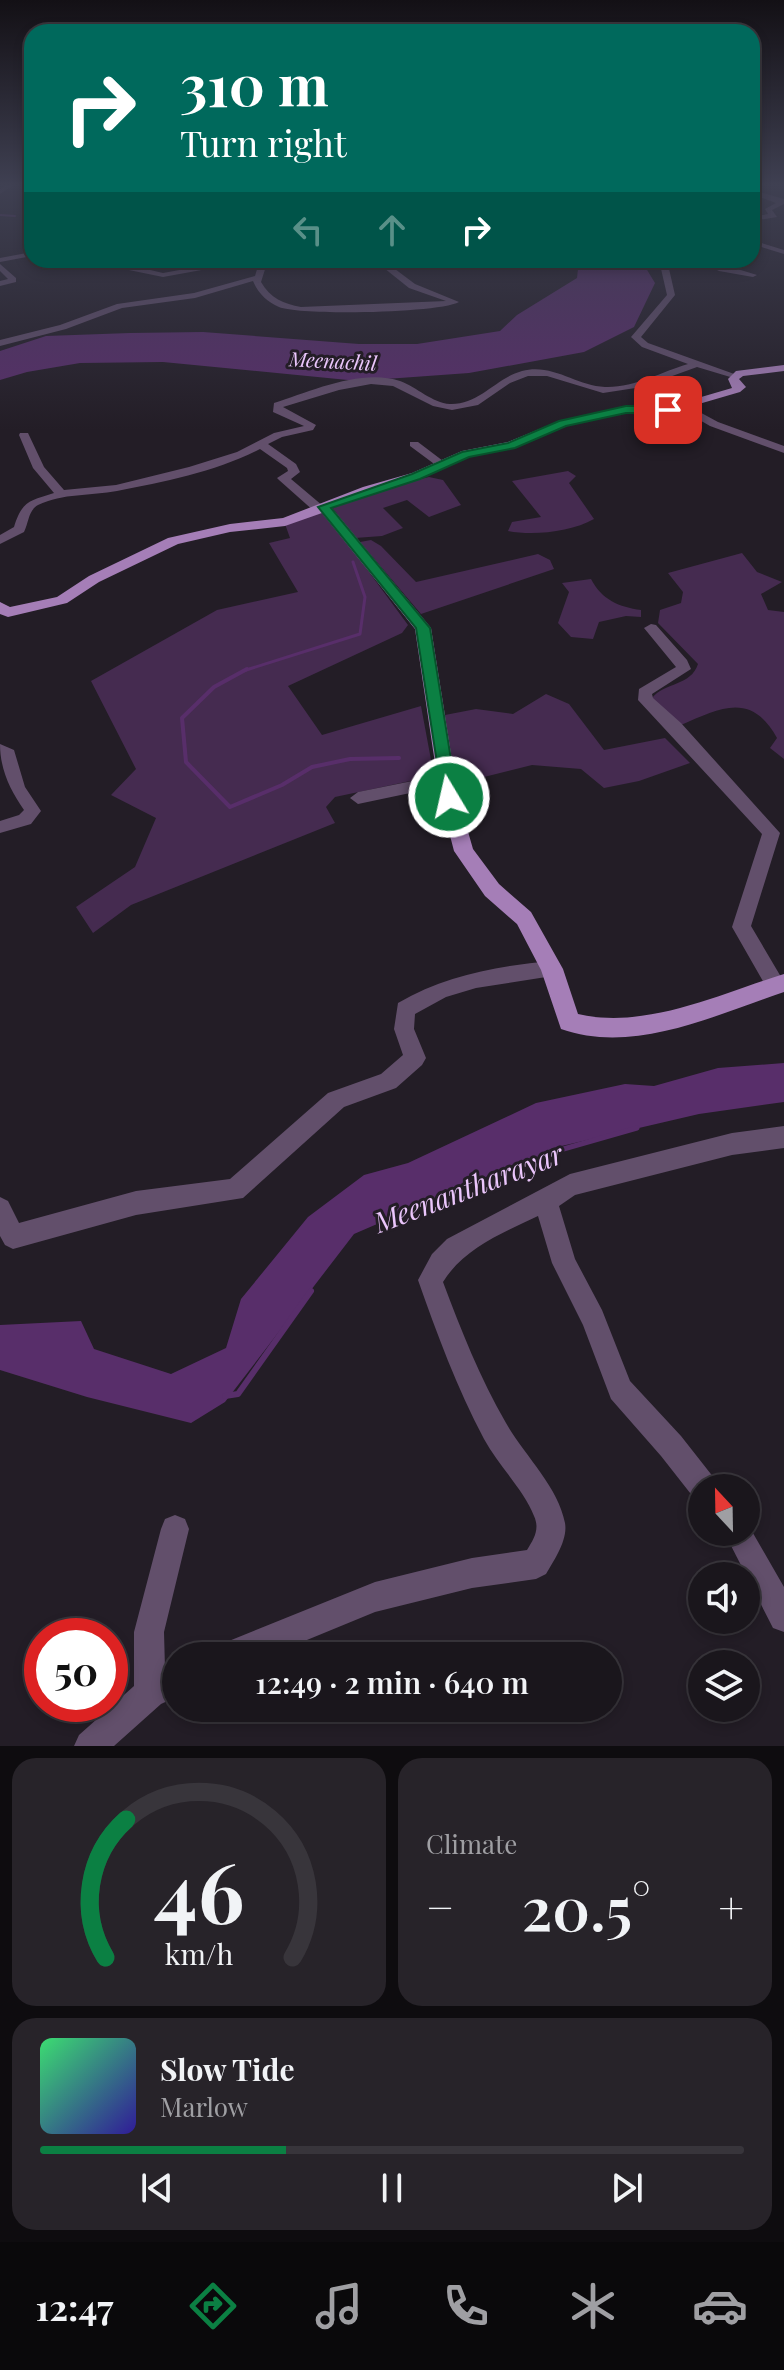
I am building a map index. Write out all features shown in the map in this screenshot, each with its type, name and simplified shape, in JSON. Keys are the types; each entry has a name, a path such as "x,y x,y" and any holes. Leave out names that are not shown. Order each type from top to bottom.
{"main road":[{"path":"0,607 8,612 62,600 94,579 173,541 230,528 285,522 416,476 466,454 511,445 563,423 626,409 668,410 736,390 740,387 734,377 740,373 784,368"},
{"path":"321,508 423,628 447,780 464,851 492,890 524,918 552,969 569,1022 589,1029 658,1023 780,984"}],"street":[{"path":"0,266 13,280 0,284"},
{"path":"133,268 163,275 202,268"},
{"path":"261,268 257,282 264,293 281,305 412,310 455,302 412,286 388,268"},
{"path":"665,268 671,295 636,337 645,345 734,377"},
{"path":"720,268 753,275"},
{"path":"0,343 63,327 120,306 195,295 259,277"},
{"path":"0,540 20,529 25,510 34,503 61,494 150,481 241,454 259,443 311,425 277,410 278,405 367,381 385,380 446,407 458,407 492,395 504,380 530,372 544,371 606,390 648,382 696,364"},
{"path":"681,405 714,424 784,450"},
{"path":"24,435 39,468 61,494"},
{"path":"259,443 292,466 294,472 283,478 321,508"},
{"path":"414,444 441,464"},
{"path":"651,628 684,669 651,685 644,692 646,700 777,834 746,897 741,927 780,984"},
{"path":"0,749 8,754 17,788 33,811 25,820 0,827"},
{"path":"358,798 447,780"},
{"path":"0,1209 13,1237 136,1203 235,1190 336,1100 388,1081 415,1058 404,1029 405,1009 427,994 476,980 552,969"},
{"path":"264,1642 375,1597 472,1573 536,1564 545,1549 552,1527 546,1510 506,1451 461,1366 430,1280 439,1259 546,1202 570,1185 732,1144 784,1137"},
{"path":"546,1202 564,1263 593,1319 620,1390 693,1474"},
{"path":"162,1682 149,1632 175,1529"},
{"path":"746,1546 784,1617"},
{"path":"90,1746 162,1687"}],"shaded area":[{"path":"568,471 576,476 569,483 594,519 552,532 508,531 512,522 541,517 512,481"},
{"path":"429,477 443,480 461,505 429,517 407,500 383,508 403,528 382,536 355,538 332,507 388,487"},
{"path":"324,511 408,625 402,633 288,686 322,735 421,706 434,776 335,797 326,807 335,823 131,905 93,933 76,907 135,867 156,818 111,795 136,769 91,681 217,610 298,592 269,543 290,538 285,524"},
{"path":"371,540 381,546 416,582 538,554 550,560 554,569 421,614 360,542"},
{"path":"742,553 757,572 782,582 761,594 768,610 784,612 784,759 770,748 777,738 757,714 745,709 722,709 681,725 652,698 690,676 698,664 658,623 660,610 681,603 683,592 668,573"},
{"path":"591,579 600,592 612,601 641,610 641,617 626,616 599,622 593,639 571,637 558,623 569,592 562,583"},
{"path":"546,694 569,704 604,750 665,738 690,763 639,781 604,788 581,769 532,765 456,784 445,715 476,709 513,714"}],"water":[{"name":"Meenachil","path":"578,268 646,268 655,283 634,327 584,352 469,373 358,381 163,362 80,363 0,380 0,351 46,336 203,332 359,344 417,344 500,331 517,315 577,278"},
{"path":"784,1063 784,1102 699,1114 553,1148 354,1234 225,1402 191,1423 87,1397 0,1370 0,1325 81,1321 94,1349 171,1374 226,1348 241,1299 308,1217 364,1175 408,1163 536,1103 625,1084 654,1086 718,1068"}],"waterway":[{"path":"244,671 360,634 365,597 353,562"},
{"path":"244,671 214,687 182,718 186,762 230,807 282,785 312,767 350,759 399,758"},
{"name":"Meenantharayar","path":"493,1174 532,1158 637,1128"},
{"name":"Meenantharayar","path":"225,1396 238,1394 311,1291"}],"route":[{"path":"449,797 423,628 324,507 416,476 466,454 511,445 563,423 626,409 668,410"}]}
